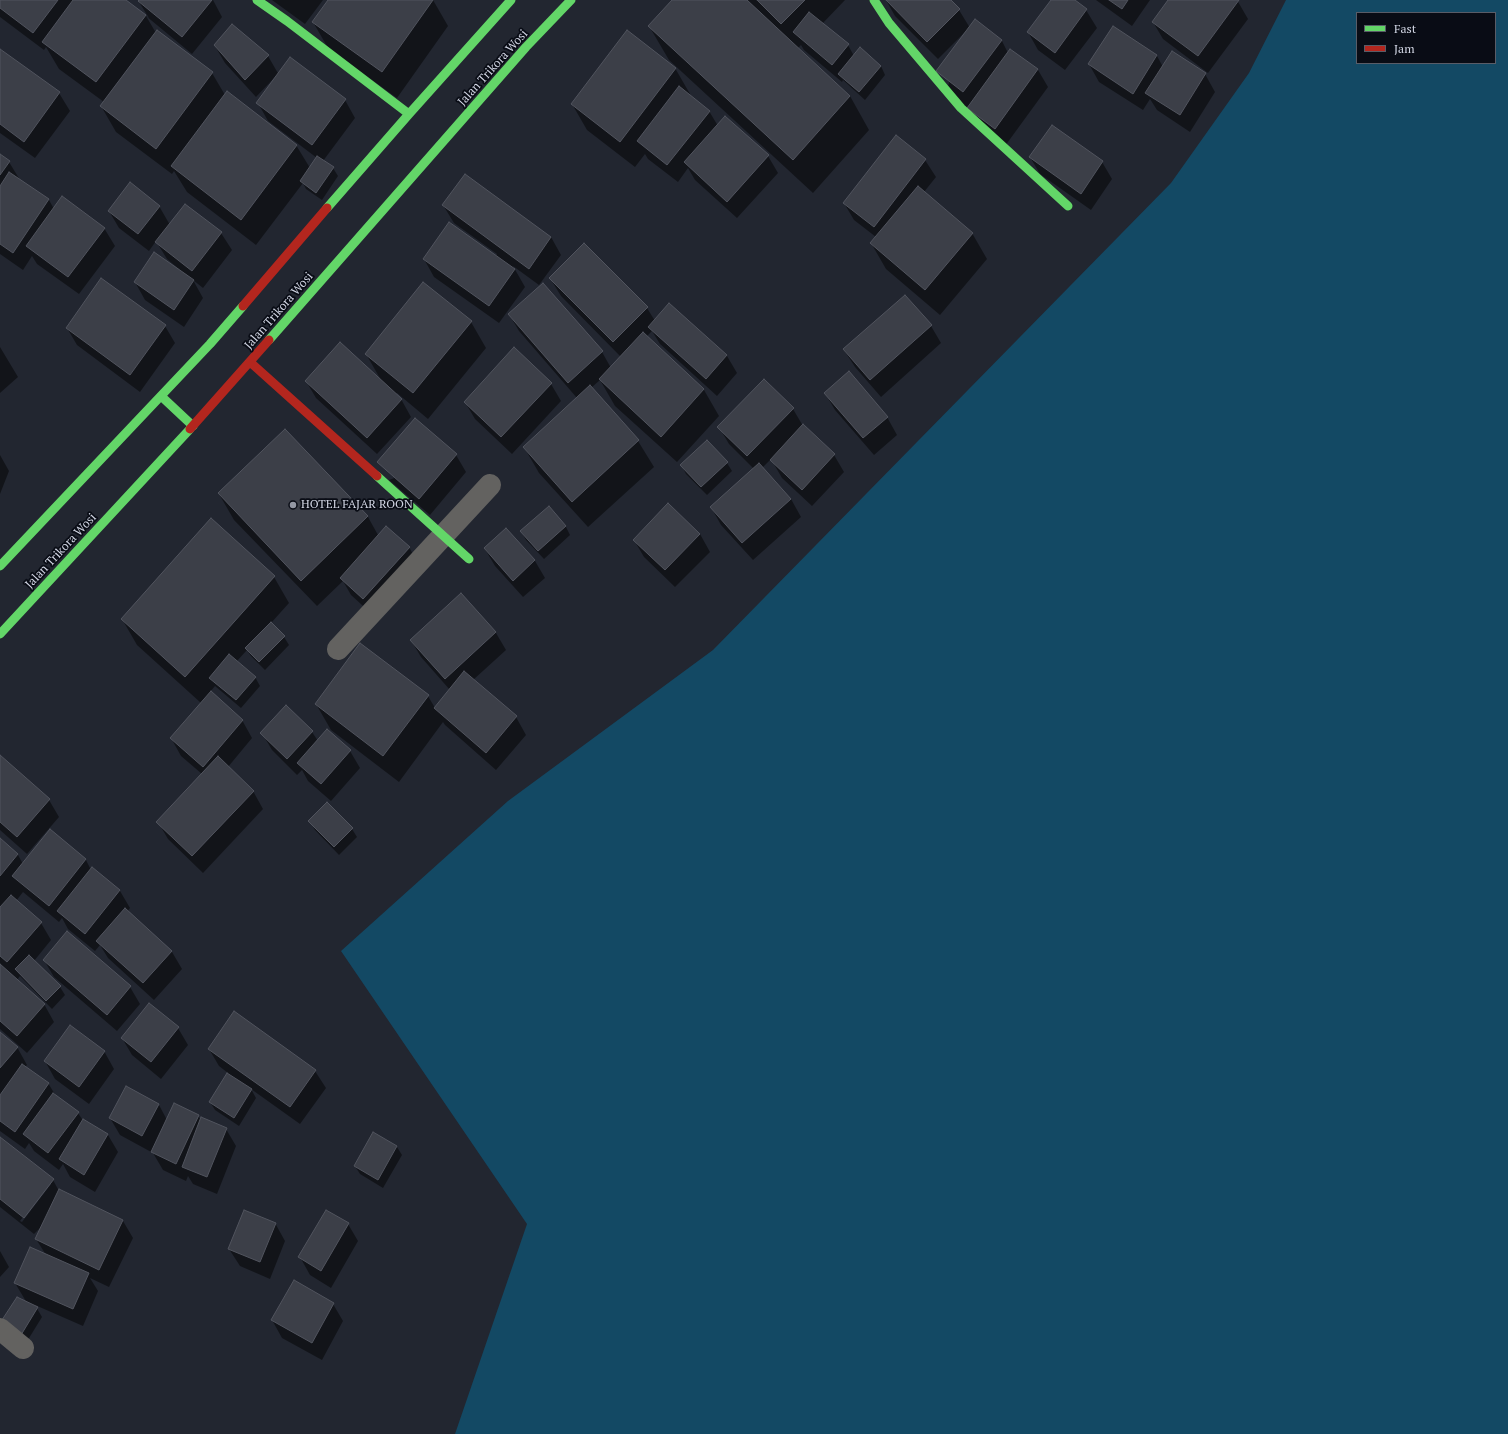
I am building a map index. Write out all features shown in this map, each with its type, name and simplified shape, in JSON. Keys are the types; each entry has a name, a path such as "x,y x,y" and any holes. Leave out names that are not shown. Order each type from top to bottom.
{"main road":[{"path":"257,0 409,114"},
{"path":"0,566 210,344 409,114 511,0"},
{"name":"Jalan Trikora Wosi","path":"0,634 193,426 526,47 571,0"},
{"path":"874,0 890,23 961,108 1068,206"},
{"path":"250,362 469,559"},
{"path":"161,396 193,426"}],"street":[{"path":"338,649 490,485"},
{"path":"0,1329 23,1348"}],"water":[{"path":"1286,0 1508,0 1508,1434 455,1434 527,1224 341,951 508,801 713,650 1171,183 1249,73"}],"building":[{"path":"0,0 58,0 33,33 0,8"},
{"path":"73,0 126,0 146,15 96,82 42,42"},
{"path":"212,0 182,37 138,1"},
{"path":"328,0 433,0 382,72 312,22"},
{"path":"672,0 747,0 850,96 793,160 648,26"},
{"path":"757,0 805,0 781,24"},
{"path":"886,0 951,0 960,9 927,42"},
{"path":"1051,0 1075,0 1087,9 1055,53 1027,32"},
{"path":"1109,0 1128,0 1122,9"},
{"path":"1168,0 1239,0 1198,56 1152,22"},
{"path":"809,12 849,44 832,65 793,32"},
{"path":"975,19 1002,40 963,92 936,71"},
{"path":"232,24 269,55 245,80 214,45"},
{"path":"1113,26 1157,55 1133,94 1088,64"},
{"path":"157,30 213,72 156,149 100,106"},
{"path":"627,30 676,68 620,142 571,104"},
{"path":"860,47 881,66 859,92 838,74"},
{"path":"0,49 60,92 24,142 0,124"},
{"path":"1010,49 1038,69 995,129 967,108"},
{"path":"1172,51 1206,73 1180,115 1145,93"},
{"path":"290,57 346,99 312,145 256,103"},
{"path":"679,86 710,111 667,165 637,141"},
{"path":"227,91 297,145 241,220 171,166"},
{"path":"725,116 769,155 727,202 684,162"},
{"path":"1052,125 1103,161 1081,194 1029,157"},
{"path":"896,135 926,159 874,227 843,203"},
{"path":"0,154 10,161 0,175"},
{"path":"317,156 334,167 316,193 300,181"},
{"path":"9,172 49,199 13,253 0,244 0,186"},
{"path":"465,174 551,237 529,269 442,205"},
{"path":"130,182 160,206 138,234 108,211"},
{"path":"918,186 973,233 925,290 870,243"},
{"path":"62,196 105,228 68,277 26,246"},
{"path":"185,204 222,232 192,271 155,242"},
{"path":"449,222 515,269 489,306 423,259"},
{"path":"584,243 648,307 613,342 549,278"},
{"path":"154,252 194,280 174,310 134,282"},
{"path":"101,278 166,325 130,375 66,328"},
{"path":"423,282 472,321 413,393 365,354"},
{"path":"543,283 603,351 568,383 508,314"},
{"path":"905,295 932,325 870,380 843,349"},
{"path":"669,303 727,355 706,379 648,327"},
{"path":"643,332 704,389 661,437 599,379"},
{"path":"340,342 402,399 367,438 305,381"},
{"path":"514,347 552,383 501,437 464,402"},
{"path":"849,371 888,417 863,438 824,393"},
{"path":"764,379 794,408 747,456 717,427"},
{"path":"590,385 639,440 572,502 523,447"},
{"path":"415,418 457,454 419,499 377,462"},
{"path":"803,424 835,454 802,490 770,460"},
{"name":"HOTEL FAJAR ROON","path":"285,429 368,516 301,581 218,493"},
{"path":"707,440 728,462 701,487 680,465"},
{"path":"759,463 791,499 742,543 710,507"},
{"path":"668,503 700,534 665,570 633,540"},
{"path":"549,506 566,526 538,551 520,531"},
{"path":"211,518 275,576 185,677 121,619"},
{"path":"386,526 410,547 363,599 340,578"},
{"path":"506,528 535,560 513,581 484,548"},
{"path":"461,593 496,632 445,679 410,640"},
{"path":"271,622 285,636 259,662 245,648"},
{"path":"360,643 429,695 383,756 315,704"},
{"path":"229,654 256,677 236,700 209,678"},
{"path":"464,671 517,716 486,753 434,708"},
{"path":"211,691 243,720 203,767 170,738"},
{"path":"286,705 313,731 287,759 260,733"},
{"path":"327,729 351,750 321,784 297,763"},
{"path":"0,755 50,799 17,837 0,822"},
{"path":"218,756 254,791 192,856 156,822"},
{"path":"327,802 353,828 334,847 308,821"},
{"path":"50,829 86,859 49,906 12,876"},
{"path":"0,838 18,854 0,876"},
{"path":"92,867 120,890 85,934 57,911"},
{"path":"11,895 42,922 7,962 0,956 0,907"},
{"path":"125,908 172,951 143,983 96,941"},
{"path":"67,931 131,986 107,1015 43,960"},
{"path":"29,955 61,986 46,1001 15,969"},
{"path":"0,964 45,1004 17,1036 0,1021"},
{"path":"149,1003 179,1027 151,1062 121,1038"},
{"path":"234,1011 316,1070 290,1107 208,1049"},
{"path":"70,1025 105,1051 79,1087 44,1061"},
{"path":"0,1032 18,1047 0,1068"},
{"path":"22,1064 49,1083 15,1132 0,1121 0,1095"},
{"path":"227,1073 252,1089 234,1118 209,1102"},
{"path":"126,1086 159,1104 142,1136 109,1118"},
{"path":"53,1093 79,1112 48,1153 23,1134"},
{"path":"174,1103 199,1115 176,1164 151,1152"},
{"path":"201,1117 227,1128 207,1177 182,1167"},
{"path":"83,1119 108,1134 84,1175 59,1159"},
{"path":"373,1132 397,1146 378,1180 354,1166"},
{"path":"0,1137 54,1179 24,1218 0,1199"},
{"path":"59,1189 123,1220 99,1270 35,1239"},
{"path":"244,1210 276,1223 260,1262 228,1249"},
{"path":"326,1210 349,1223 321,1271 298,1257"},
{"path":"30,1247 89,1273 73,1309 14,1283"},
{"path":"294,1280 334,1303 312,1343 271,1320"},
{"path":"17,1297 38,1307 21,1335 0,1323"}],"traffic: fast":[{"path":"257,0 409,114"},
{"path":"327,208 511,0"},
{"path":"269,340 526,47 571,0"},
{"path":"874,0 889,23 961,108 1068,206"},
{"path":"0,566 210,344 243,306"},
{"path":"161,396 193,426"},
{"path":"0,634 190,429"},
{"path":"377,476 469,559"}],"traffic: jam":[{"path":"243,306 327,208"},
{"path":"190,429 269,340"},
{"path":"250,362 377,476"}],"place":[{"name":"HOTEL FAJAR ROON","path":"293,505"}]}
